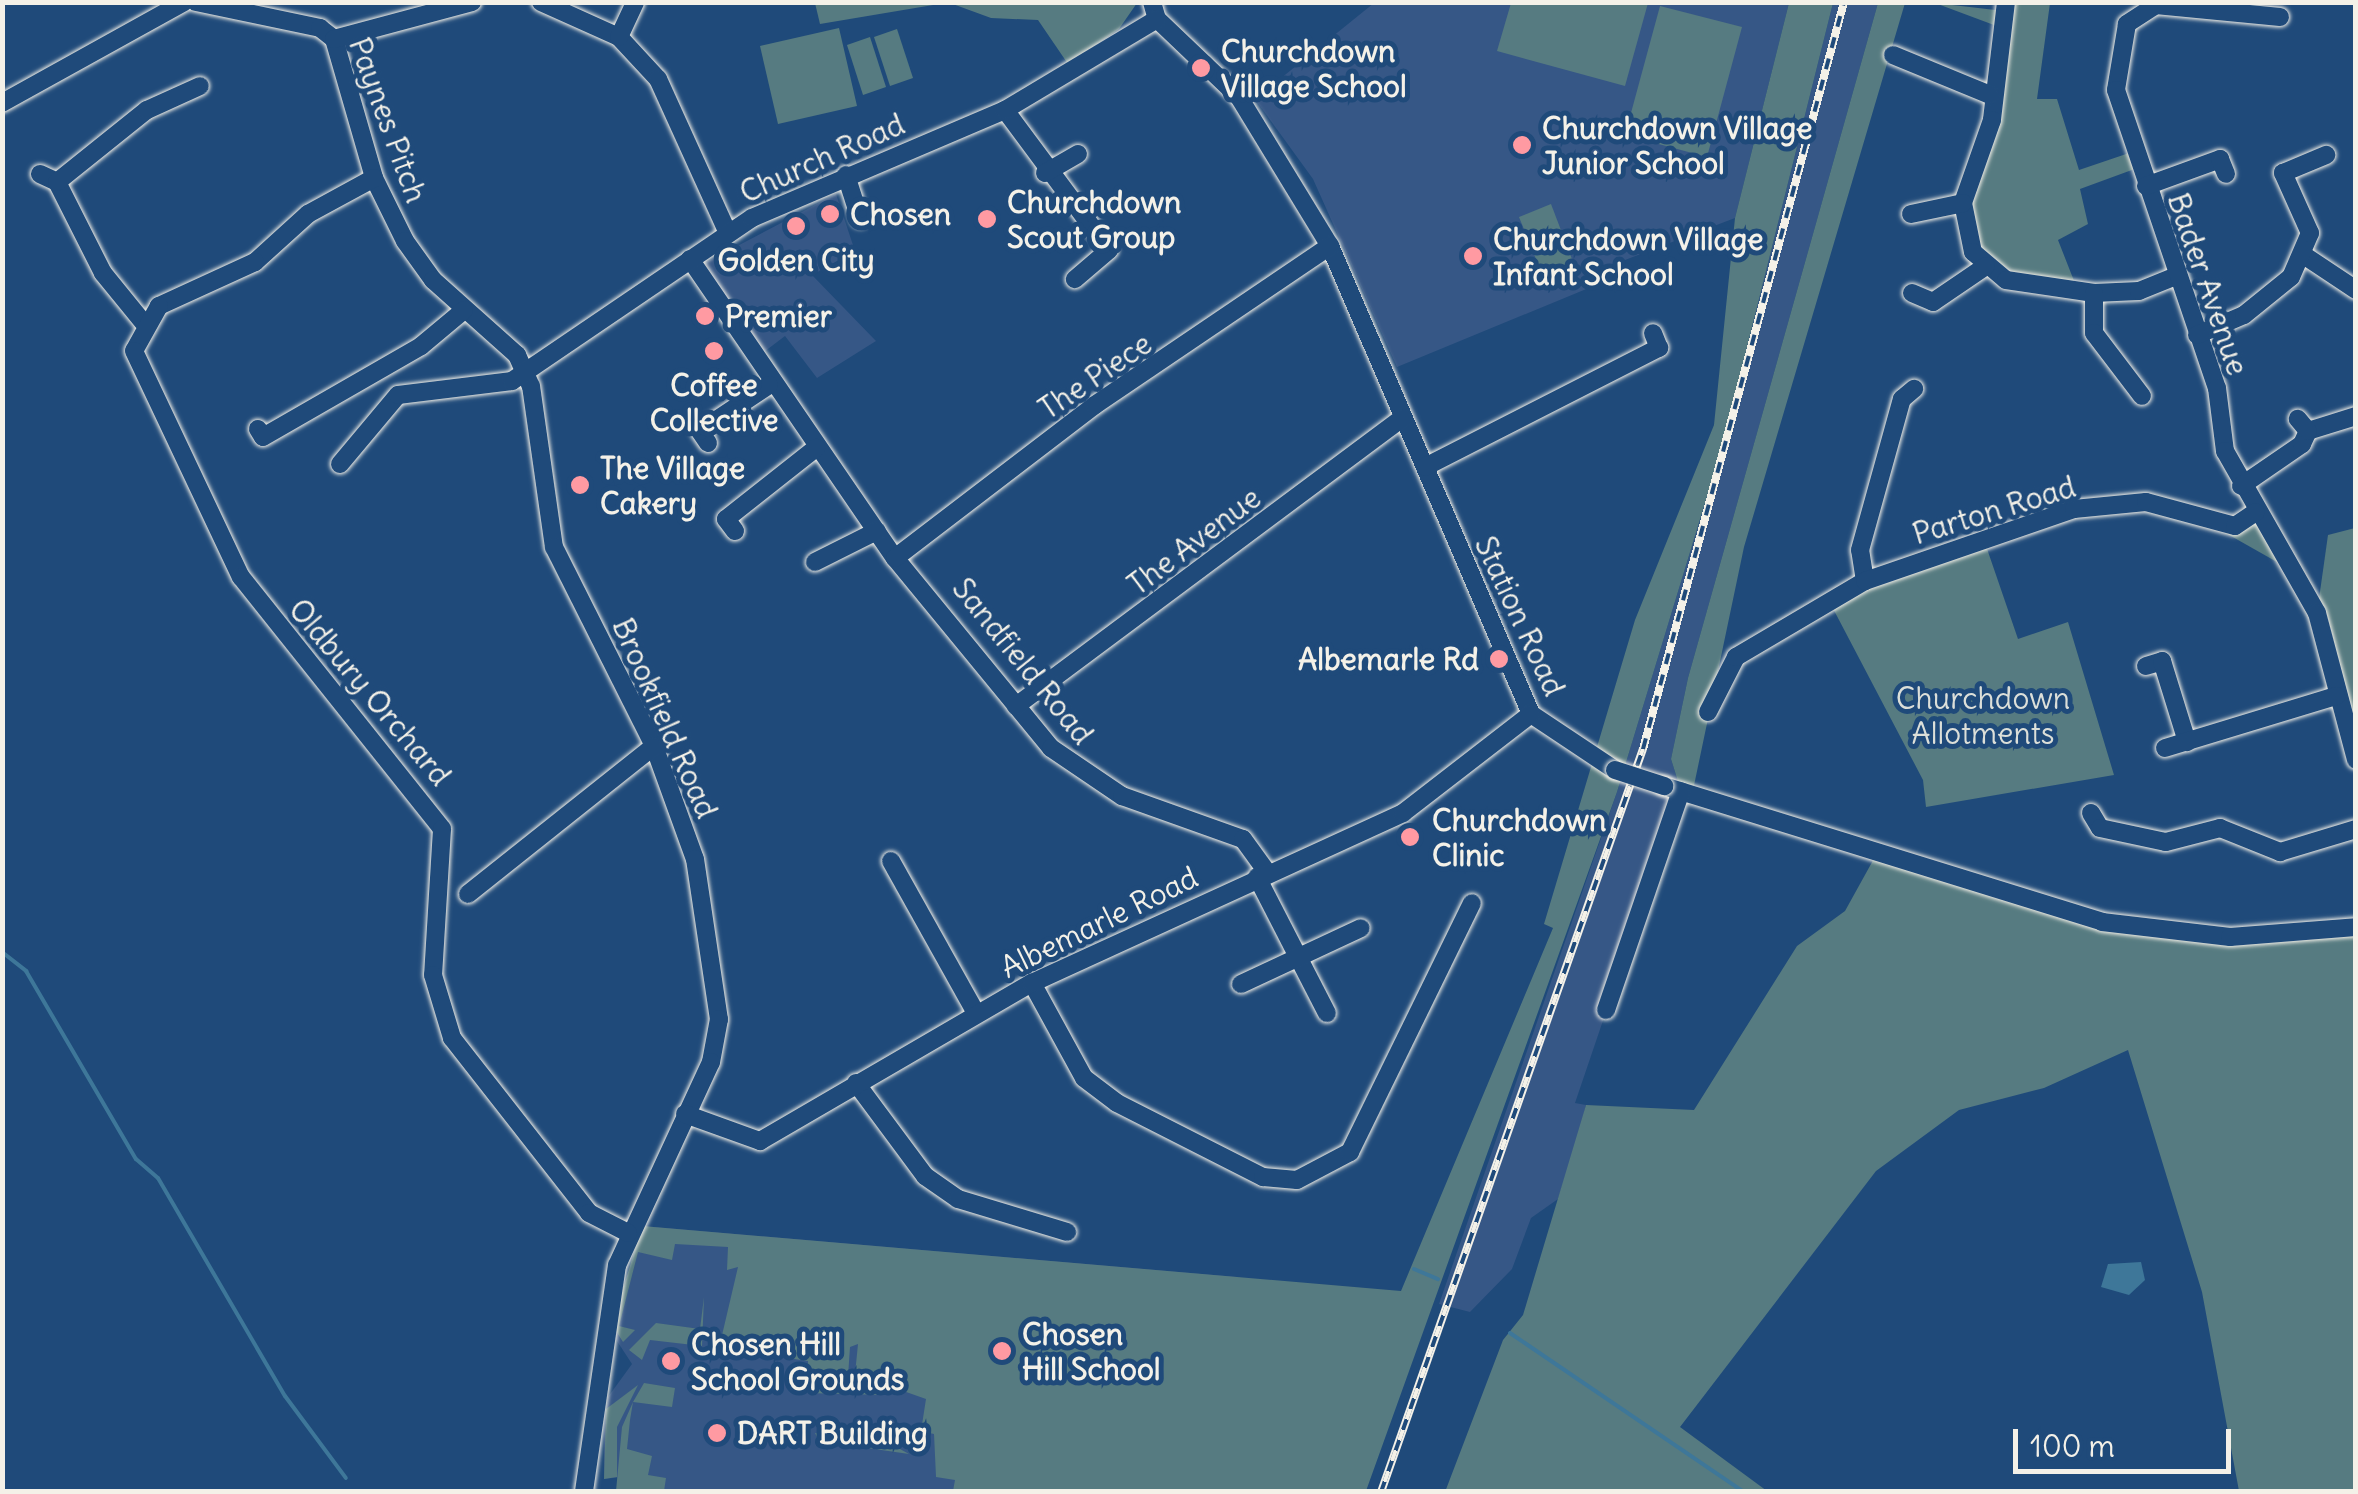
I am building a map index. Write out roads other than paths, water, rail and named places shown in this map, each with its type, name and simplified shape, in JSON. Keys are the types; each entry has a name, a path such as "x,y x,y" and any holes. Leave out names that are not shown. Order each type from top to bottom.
{"street":[{"path":"2,104 184,2"},
{"name":"Paynes Pitch","path":"196,2 320,28 334,39 374,178 405,242 464,310 526,371"},
{"path":"334,39 472,2"},
{"path":"540,2 619,38 658,79 728,233"},
{"path":"619,38 636,2"},
{"path":"2006,2 1990,96 1992,120 1963,204 1974,252 1986,266 2019,283 2094,294 2174,277"},
{"name":"Bader Avenue","path":"2256,512 2241,486 2197,335 2174,277 2116,90 2118,44 2137,7 2174,4 2258,10 2280,17"},
{"name":"Church Road","path":"526,371 728,233 846,175 1005,110 1155,11"},
{"name":"Station Road","path":"1155,11 1238,98 1330,246 1531,714 1616,770 2102,922 2230,937 2356,927"},
{"path":"1893,55 1990,96"},
{"path":"191,83 49,178 102,273 142,322 256,262 308,214 374,178"},
{"path":"1005,110 1045,174 1109,250 1075,279"},
{"path":"1045,174 1078,154"},
{"path":"2197,335 2244,315 2305,256 2305,209 2279,164 2326,155"},
{"name":"Bader Avenue","path":"2146,186 2220,160 2226,174"},
{"path":"846,175 860,219"},
{"path":"1911,214 1963,204"},
{"name":"The Piece","path":"896,558 1094,405 1330,246"},
{"path":"2305,256 2356,290"},
{"name":"Sandfield Road","path":"690,259 769,385 896,558 1016,706 1087,779 1242,839 1327,1013"},
{"path":"1912,293 1933,302 1986,266"},
{"path":"2094,294 2094,333 2130,391"},
{"path":"258,428 264,437 374,373 464,310"},
{"name":"Oldbury Orchard","path":"142,322 134,351 241,577 442,829 433,975 452,1038 589,1213 628,1233"},
{"path":"1425,467 1659,348 1653,333"},
{"path":"353,460 398,395 526,371"},
{"name":"Brookfield Road","path":"526,371 554,546 654,746 695,859 716,974 711,1062 628,1233 602,1334 584,1492"},
{"path":"700,431 769,385"},
{"path":"1864,581 1860,550 1902,399 1914,390"},
{"path":"2241,486 2285,463 2303,425 2356,416"},
{"name":"The Avenue","path":"1016,706 1403,418"},
{"path":"727,520 816,448"},
{"name":"Parton Road","path":"1708,712 1736,657 1864,581 2074,509 2146,502 2235,526 2256,512"},
{"path":"2256,512 2317,613 2356,760"},
{"path":"814,562 840,556 877,530"},
{"path":"2146,666 2162,661 2187,742"},
{"path":"2165,748 2336,696"},
{"name":"Albemarle Road","path":"685,1114 760,1141 1032,983 1403,812 1531,714"},
{"path":"468,894 654,746"},
{"path":"1606,1010 1672,789"},
{"path":"2099,829 2166,842 2220,828 2280,852 2356,829"},
{"path":"2166,842 2166,862"},
{"path":"891,861 976,1013"},
{"path":"1032,983 1068,1054 1117,1103 1262,1178 1297,1180 1350,1152 1472,904"},
{"path":"1241,984 1361,928"},
{"path":"856,1083 925,1176 958,1199 1039,1235 1067,1232"}],"waterway":[{"path":"2,952 26,971 136,1159 158,1178 285,1396 346,1478"},
{"path":"1414,1269 1438,1279"},
{"path":"1510,1333 1744,1492"}],"railway":[{"path":"1381,1492 1643,749 1844,2"}],"place":[{"name":"Churchdown Village School","path":"1201,68"},
{"name":"Churchdown Village Junior School","path":"1522,145"},
{"name":"Chosen","path":"830,214"},
{"name":"Churchdown Scout Group","path":"987,219"},
{"name":"Golden City","path":"796,226"},
{"name":"Churchdown Village Infant School","path":"1473,256"},
{"name":"Premier","path":"705,316"},
{"name":"Coffee Collective","path":"714,351"},
{"name":"The Village Cakery","path":"580,485"},
{"name":"Albemarle Rd","path":"1499,659"},
{"name":"Churchdown Clinic","path":"1410,837"},
{"name":"Chosen Hill School","path":"1002,1351"},
{"name":"Chosen Hill School Grounds","path":"671,1361"},
{"name":"DART Building","path":"717,1433"}],"park label":[{"name":"Churchdown Allotments","path":"1983,715"}]}
